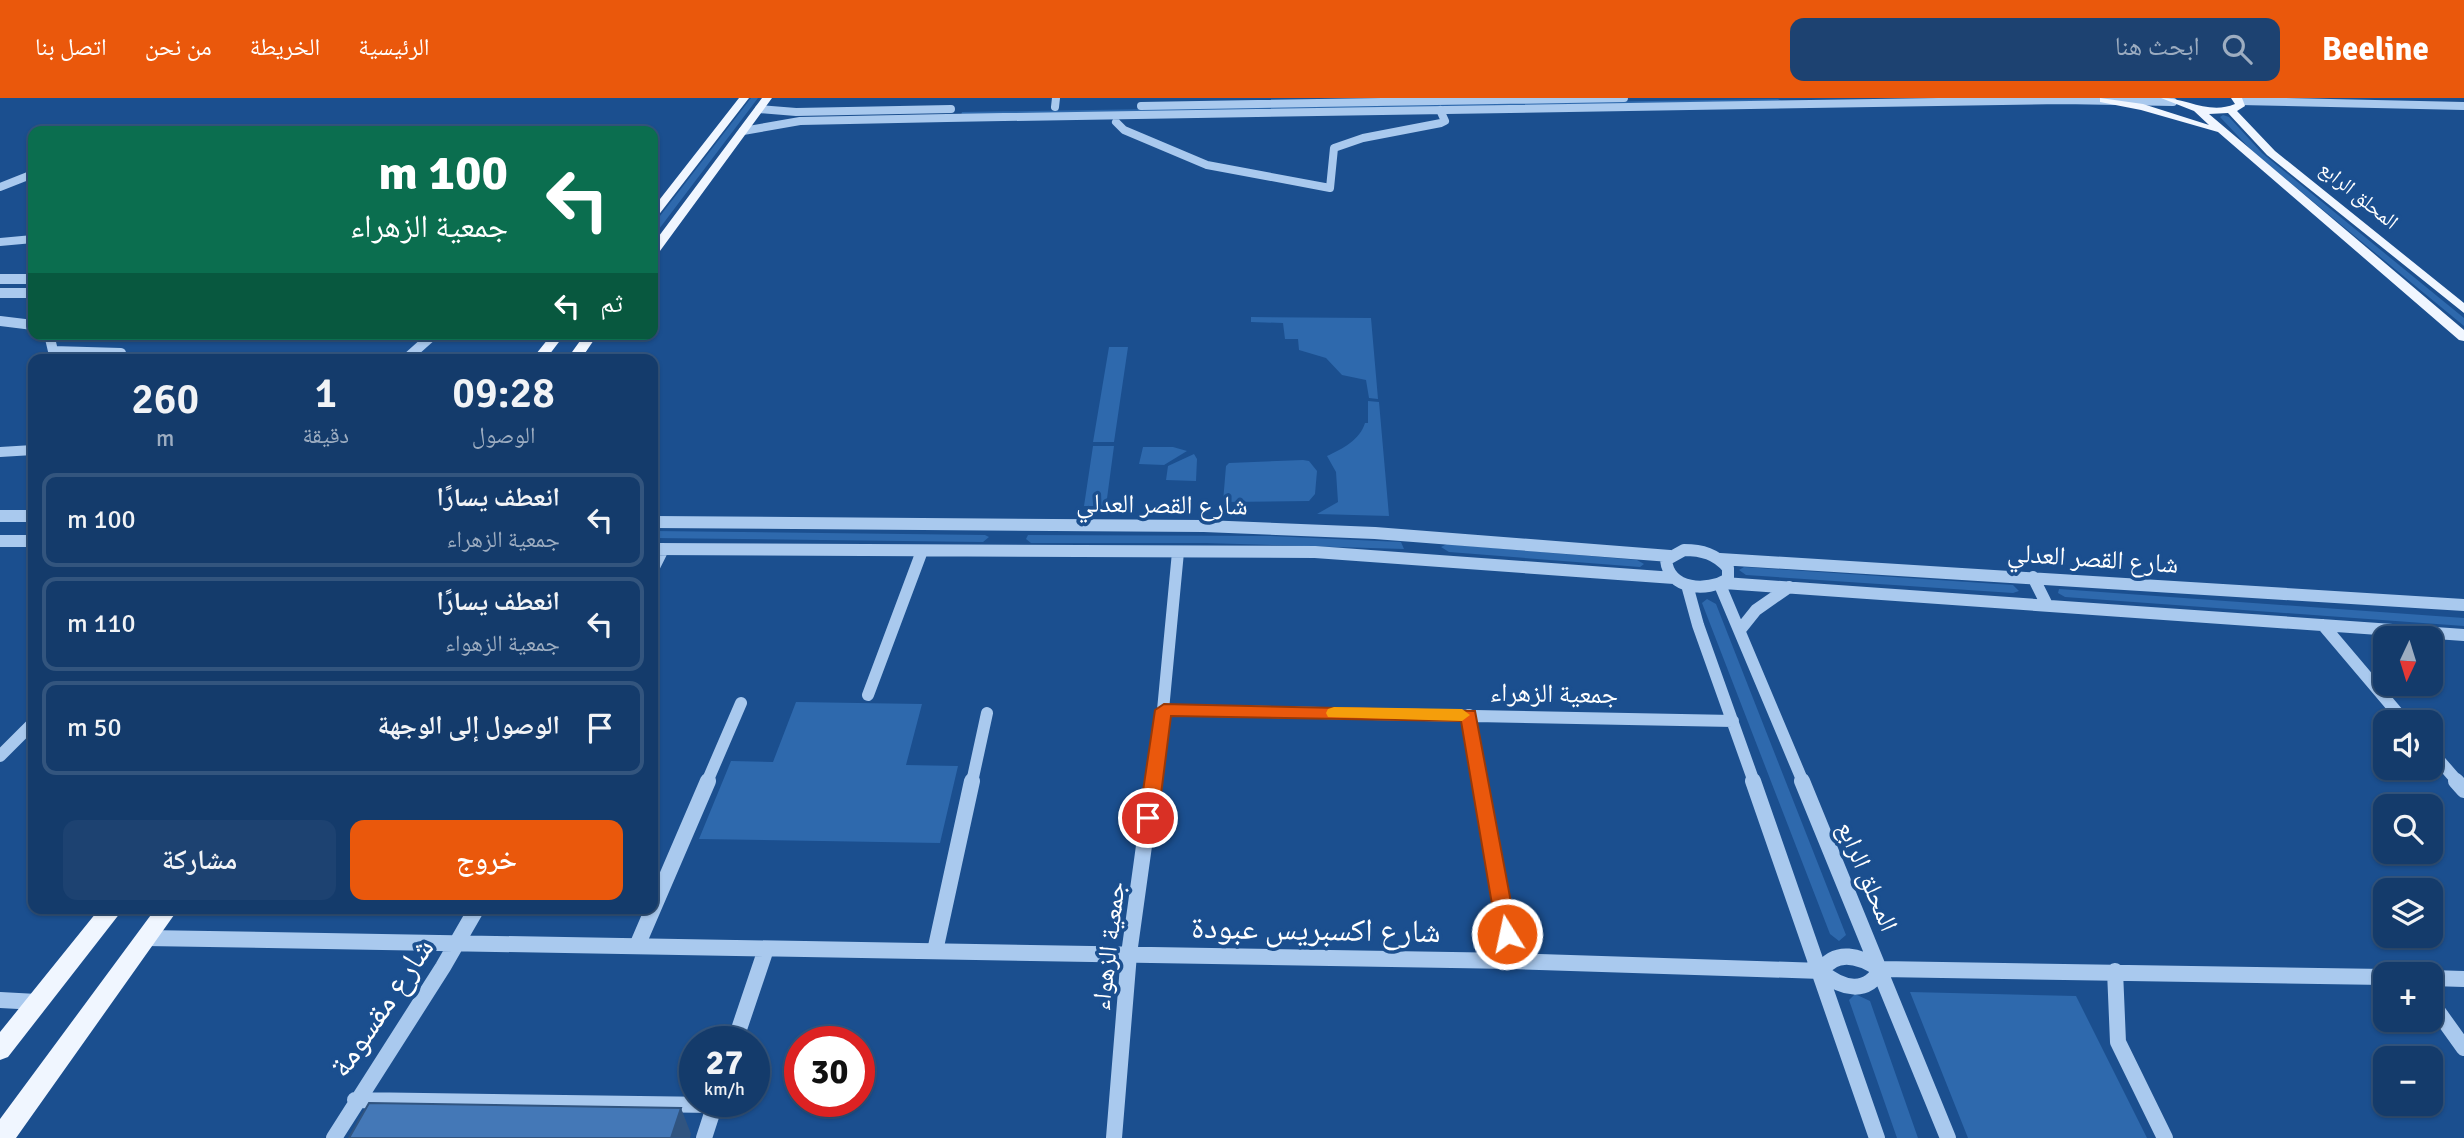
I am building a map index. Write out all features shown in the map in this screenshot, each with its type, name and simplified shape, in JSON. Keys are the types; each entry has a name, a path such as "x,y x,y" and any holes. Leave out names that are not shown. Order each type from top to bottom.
{"main road":[{"path":"658,209 744,98"},
{"path":"658,245 767,98"},
{"path":"2170,100 2197,109 2231,110 2241,106 2238,99"},
{"path":"2104,100 2143,107 2225,134"},
{"path":"2197,109 2464,337"},
{"name":"المحلق الرابع","path":"2231,110 2271,153 2464,309"},
{"path":"543,354 554,340"},
{"path":"577,354 587,340"},
{"path":"0,1050 108,914"},
{"path":"1,1138 164,914"}],"street":[{"path":"1055,107 1056,98"},
{"path":"743,131 800,121 1055,107 1257,101 1623,98"},
{"path":"2238,99 2464,106"},
{"path":"760,109 788,112 948,113 1440,110 1790,101 2170,100"},
{"path":"1115,122 1124,130 1207,166 1330,188 1334,148 1363,138 1441,123 1446,121 1440,110"},
{"path":"0,187 28,176"},
{"path":"0,242 28,239"},
{"path":"0,279 28,279"},
{"path":"0,293 28,293"},
{"path":"0,321 28,324"},
{"path":"50,340 53,351 121,354"},
{"path":"412,354 427,340"},
{"path":"0,452 28,450"},
{"path":"0,516 28,516"},
{"name":"شارع القصر العدلي","path":"658,522 1204,526 1423,536 1670,556 1693,550 1720,559 2464,605"},
{"path":"1005,550 1010,525"},
{"path":"1423,536 1423,558"},
{"path":"0,541 28,541"},
{"name":"شارع القصر العدلي","path":"658,549 1315,552 1423,558 1681,581 1701,587 1722,584 1789,586 2464,635"},
{"path":"868,695 922,551"},
{"name":"جمعية الزهواء","path":"1114,1138 1129,954 1164,710 1178,552"},
{"path":"1670,556 1665,565 1681,581 1698,625 1821,971 1877,1138"},
{"name":"المحلق الرابع","path":"1720,559 1730,573 1722,584 1740,630 1881,969 2373,977"},
{"path":"2034,577 2047,605"},
{"path":"1740,630 1756,610 1789,586"},
{"path":"2323,625 2395,710"},
{"path":"658,895 741,704"},
{"name":"جمعية الزهراء","path":"1164,710 1733,721"},
{"path":"935,951 986,713"},
{"path":"1469,715 1512,961"},
{"path":"0,756 28,728"},
{"path":"2443,765 2464,790"},
{"name":"شارع مقسومة","path":"334,1138 355,1100 459,943 474,914"},
{"path":"636,946 650,914"},
{"name":"شارع اكسبريس عبودة","path":"146,938 1512,961 1821,971"},
{"path":"740,1026 766,948"},
{"path":"1821,971 1830,959 1839,956 1860,958 1881,969 1948,1138"},
{"path":"1821,971 1840,985 1863,987 1872,984 1881,969"},
{"path":"2115,971 2118,1042 2165,1138"},
{"path":"2443,978 2464,979"},
{"path":"0,1000 37,1002"},
{"path":"2443,1019 2464,1048"},
{"path":"355,1100 679,1103"},
{"path":"704,1138 711,1117"}],"shaded area":[{"path":"751,98 758,98 658,230 658,219"},
{"path":"1781,101 961,115 962,112"},
{"path":"2220,117 2229,117 2262,153 2464,318 2464,326 2254,153"},
{"path":"1251,317 1371,318 1378,399 1369,398 1366,380 1342,375 1326,358 1299,350 1298,339 1285,339 1283,323 1251,322"},
{"path":"1109,347 1128,347 1114,442 1093,442"},
{"path":"1368,401 1379,402 1389,516 1317,514 1338,502 1336,472 1327,456 1350,443 1365,423 1368,423"},
{"path":"1093,446 1114,446 1106,506 1084,506"},
{"path":"1143,447 1173,447 1187,451 1164,465 1139,464"},
{"path":"1194,454 1197,459 1196,481 1166,480 1168,466"},
{"path":"1309,461 1317,471 1315,494 1309,501 1223,502 1226,466 1229,463"},
{"path":"658,531 989,537 983,542 658,538"},
{"path":"1028,535 1270,536 1401,542 1404,549 1206,543 1031,543 1026,539"},
{"path":"1447,544 1637,560 1644,564 1640,567 1449,552 1441,547"},
{"path":"1744,567 2013,585 2019,591 2013,593 1746,575 1739,570"},
{"path":"2059,589 2464,618 2464,626 2065,597 2058,593"},
{"path":"1707,599 1716,604 1846,935 1839,941 1830,934 1702,603"},
{"path":"796,702 922,704 906,765 958,766 940,843 699,839 731,761 773,762"},
{"path":"1910,992 2076,996 2147,1138 1968,1138"},
{"path":"1855,994 1870,1001 1918,1138 1897,1138 1849,1000"}],"building":[{"path":"369,1103 679,1108 671,1138 349,1138"}],"slow traffic":[{"path":"1334,713 1462,715"}],"route":[{"path":"1148,818 1164,710 1469,715 1507,934"}]}
